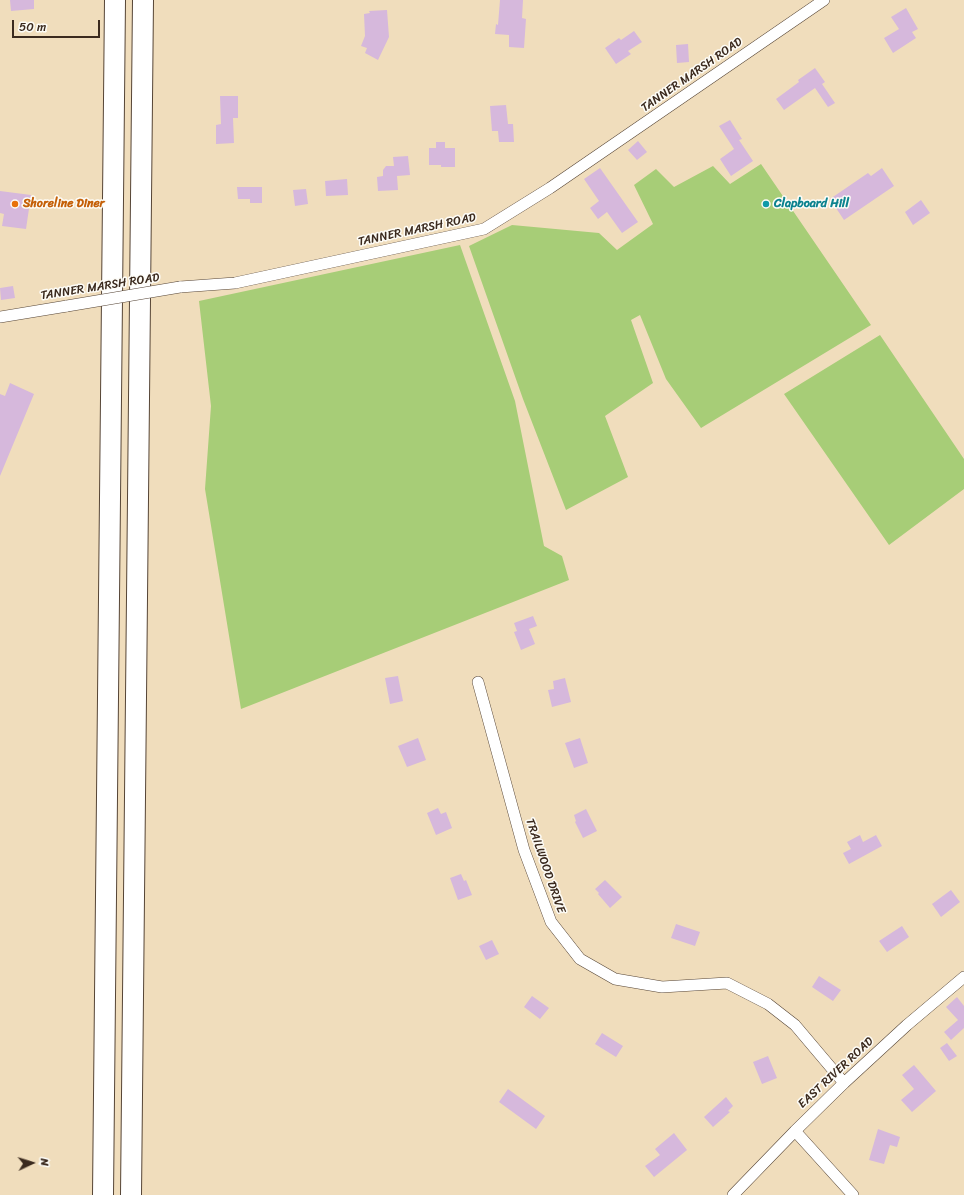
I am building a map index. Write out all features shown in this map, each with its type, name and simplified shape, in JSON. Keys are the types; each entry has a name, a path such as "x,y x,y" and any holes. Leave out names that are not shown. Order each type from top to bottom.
{"highway":[{"path":"103,0 112,256"},
{"path":"103,1195 115,0"},
{"path":"131,1195 143,0"}],"street":[{"name":"TANNER MARSH ROAD","path":"0,317 180,288 235,283 484,229 550,188 824,0"},
{"name":"TRAILWOOD DRIVE","path":"478,682 526,856 551,922 580,959 614,980 662,987 727,983 768,1004 795,1025 844,1083"},
{"name":"EAST RIVER ROAD","path":"733,1195 795,1130 844,1083 907,1025 964,977"},
{"path":"795,1130 853,1195"}],"green space":[{"path":"761,164 871,325 701,428 666,379 640,315 631,320 653,383 605,416 628,477 566,510 523,399 469,246 512,225 599,233 617,250 653,224 634,185 656,169 674,187 713,166 730,184"},
{"path":"460,245 515,401 544,546 562,556 569,580 241,709 205,489 211,406 199,301"},
{"path":"880,335 964,459 964,489 889,545 784,394"}],"building":[{"path":"10,0 34,0 34,9 11,11"},
{"path":"500,0 523,0 522,18 526,19 524,48 509,47 509,35 495,34 496,24 498,25"},
{"path":"906,8 918,29 912,32 916,38 893,53 884,38 899,29 891,17"},
{"path":"387,10 389,37 378,60 365,53 367,48 361,46 365,36 364,14 370,13 369,11"},
{"path":"634,31 642,42 628,51 631,54 616,64 605,48 619,38 621,40"},
{"path":"688,44 689,62 677,63 676,45"},
{"path":"815,68 825,82 822,84 835,103 828,107 815,88 784,110 776,99"},
{"path":"220,96 238,96 238,118 233,118 234,143 216,144 216,125 221,124"},
{"path":"506,105 508,124 513,124 514,142 499,142 498,131 492,131 490,106"},
{"path":"730,120 742,139 739,140 753,161 731,176 720,159 734,149 719,126"},
{"path":"638,141 647,152 637,160 628,150"},
{"path":"436,142 445,142 445,148 455,148 455,167 429,165 429,148 436,148"},
{"path":"408,156 410,175 397,176 398,190 378,191 377,177 383,176 383,170 386,166 394,166 393,157"},
{"path":"600,168 638,222 622,233 607,212 598,219 590,208 599,201 584,179"},
{"path":"882,168 894,186 844,220 830,199 868,173 871,176"},
{"path":"347,179 348,195 326,196 325,181"},
{"path":"237,187 262,187 262,203 250,203 250,199 238,199"},
{"path":"306,189 308,204 295,206 293,190"},
{"name":"Shoreline Diner","path":"0,191 31,195 26,229 2,226 4,214 0,213"},
{"path":"921,200 930,213 913,225 905,212"},
{"path":"13,286 15,298 1,300 0,288"},
{"path":"10,383 34,394 0,476 0,394 5,396"},
{"path":"533,616 537,626 529,629 535,644 521,650 514,632 517,631 514,623"},
{"path":"398,676 403,701 390,704 385,678"},
{"path":"565,678 571,702 552,707 548,690 554,689 553,681"},
{"path":"418,738 426,760 407,767 398,746"},
{"path":"580,738 588,763 574,768 565,743"},
{"path":"438,808 441,814 446,812 452,828 436,835 427,813"},
{"path":"586,809 597,831 583,838 575,822 574,815"},
{"path":"860,835 863,842 876,835 882,846 849,864 843,853 851,849 847,842"},
{"path":"461,874 464,881 466,880 472,895 458,900 450,878"},
{"path":"605,880 622,897 610,908 595,889"},
{"path":"951,890 960,902 941,917 932,904"},
{"path":"676,924 700,932 695,946 671,938"},
{"path":"902,926 909,937 887,952 879,941"},
{"path":"492,940 499,954 486,960 479,946"},
{"path":"819,976 841,990 833,1001 812,987"},
{"path":"532,996 549,1008 540,1019 524,1007"},
{"path":"957,997 964,1006 964,1028 951,1040 944,1032 958,1020 946,1007"},
{"path":"602,1033 623,1046 616,1057 595,1044"},
{"path":"947,1043 957,1056 949,1061 940,1048"},
{"path":"768,1056 777,1078 762,1084 753,1062"},
{"path":"914,1065 936,1091 912,1112 901,1100 914,1089 902,1075"},
{"path":"508,1089 545,1116 536,1129 499,1102"},
{"path":"726,1097 733,1106 728,1111 730,1112 713,1127 704,1117"},
{"path":"878,1129 900,1137 897,1147 890,1145 884,1164 869,1160"},
{"path":"674,1133 687,1150 654,1177 645,1166 660,1155 655,1149"}],"place":[{"name":"Shoreline Diner","path":"15,204"},
{"name":"Clapboard Hill","path":"766,204"}]}
